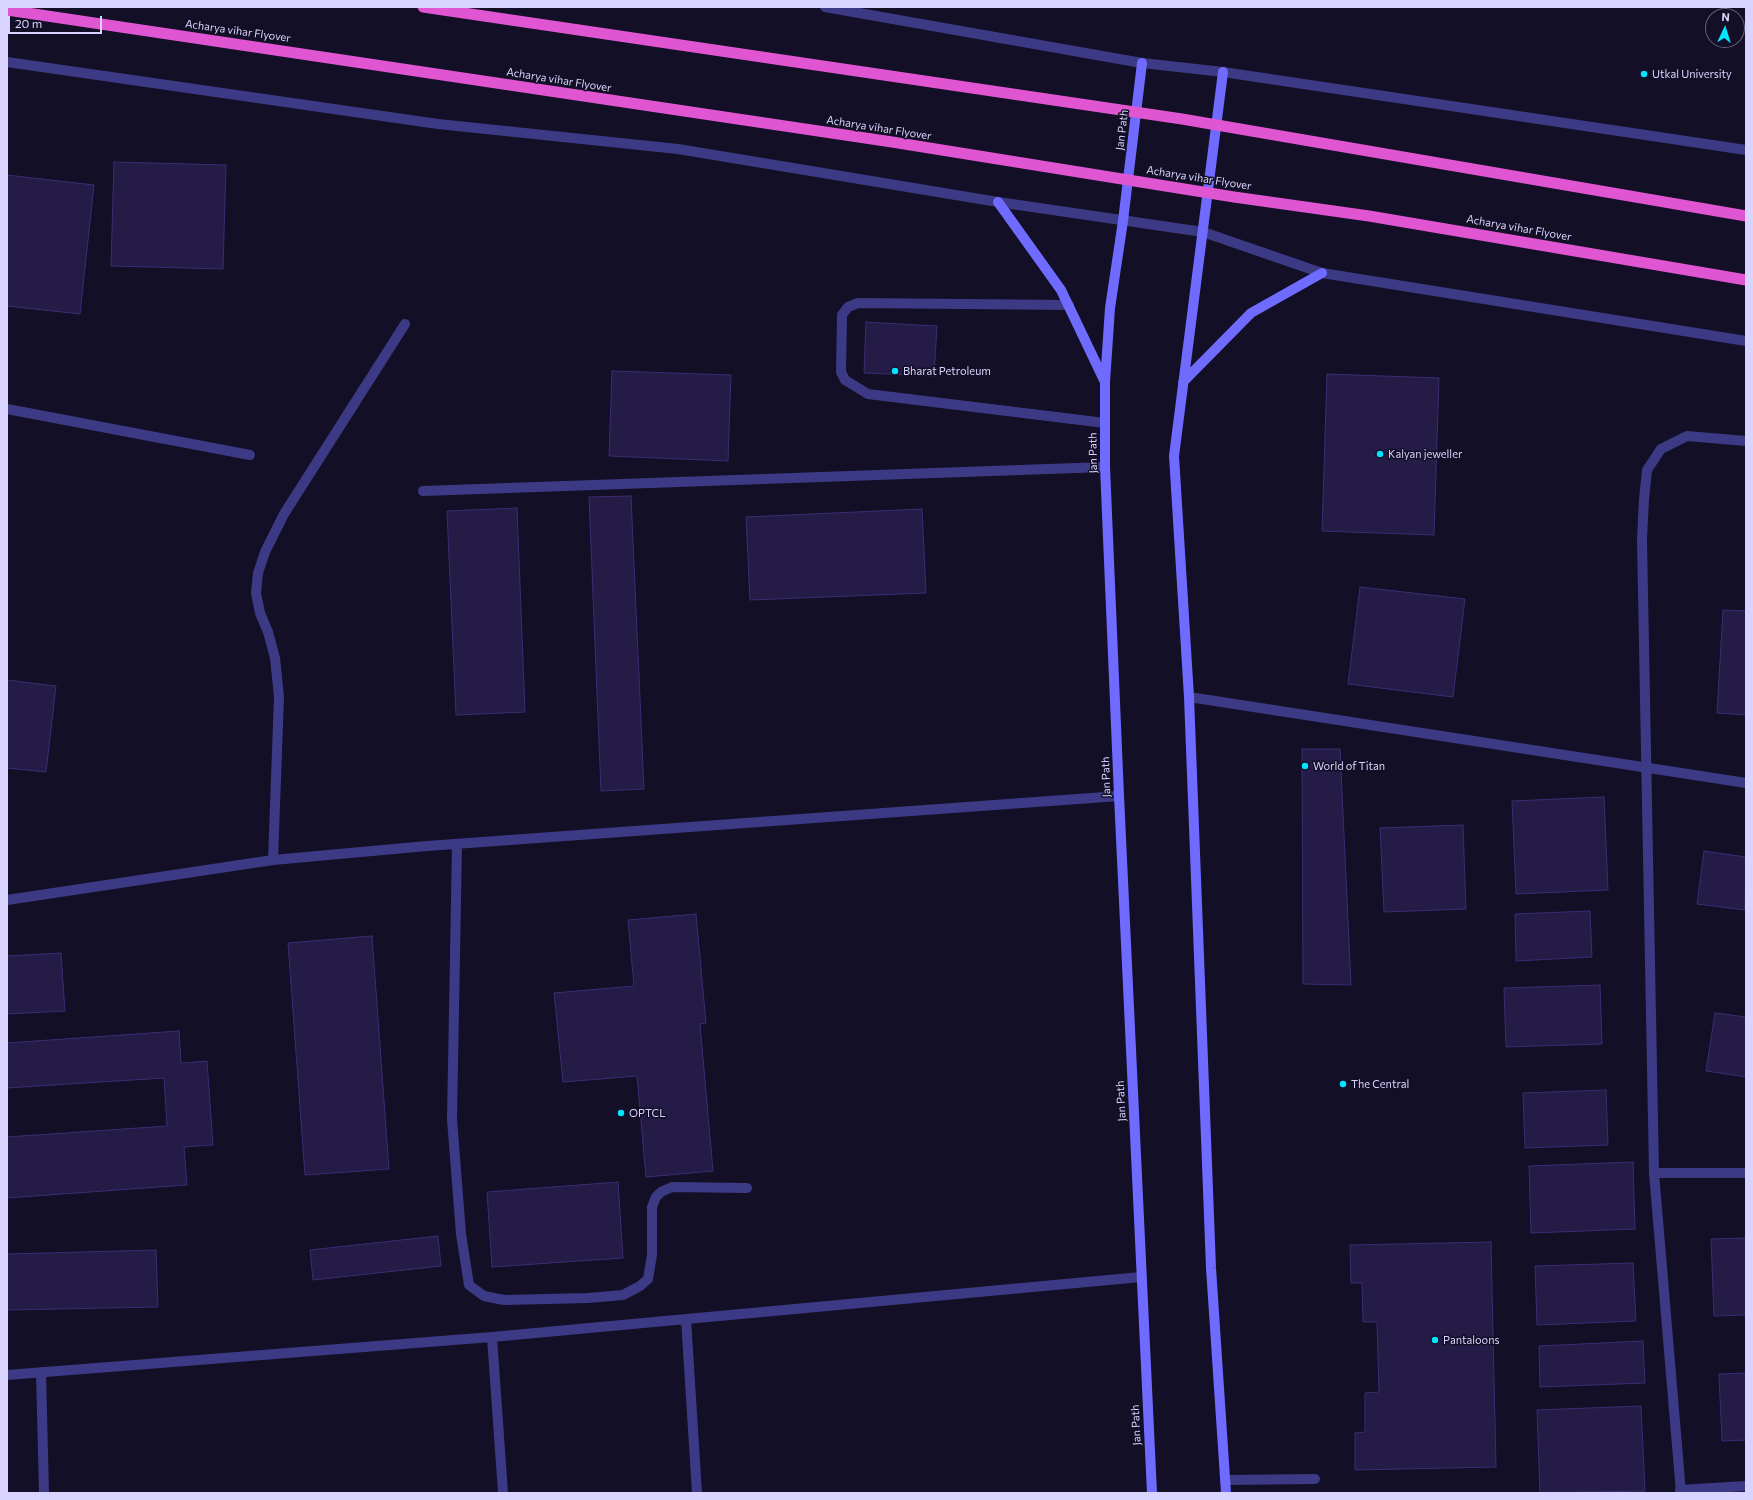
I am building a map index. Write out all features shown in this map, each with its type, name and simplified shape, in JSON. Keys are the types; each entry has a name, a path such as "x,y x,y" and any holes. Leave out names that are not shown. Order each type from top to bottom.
{"highway":[{"path":"423,7 1182,119 1746,216"},
{"name":"Acharya vihar Flyover","path":"7,10 892,142 1234,197 1369,216 1746,280"}],"main road":[{"name":"Jan Path","path":"1142,63 1123,221 1110,308 1105,382 1105,467 1152,1493"},
{"path":"1223,72 1174,456 1189,697 1211,1268 1226,1493"},
{"path":"998,202 1061,290 1105,382"},
{"path":"1183,382 1251,313 1322,273"}],"street":[{"path":"825,7 1142,63 1223,72 1746,150"},
{"path":"7,62 438,124 678,149 998,202 1203,232 1322,273 1746,341"},
{"path":"1069,305 858,303 848,307 842,314 841,372 846,380 868,394 1105,423"},
{"path":"273,860 279,697 275,658 268,632 260,613 256,593 258,573 265,552 284,514 405,324"},
{"path":"7,409 250,455"},
{"path":"1746,441 1687,436 1660,449 1647,470 1642,540 1654,1173 1681,1491 1746,1486"},
{"path":"423,491 1105,467"},
{"path":"1189,697 1746,783"},
{"path":"7,900 273,860 457,844 1119,796"},
{"path":"457,844 452,1119 459,1212 469,1285 484,1296 504,1300 588,1298 623,1295 640,1286 648,1279 652,1255 652,1207 656,1197 661,1192 672,1187 747,1188"},
{"path":"1654,1173 1746,1173"},
{"path":"7,1375 492,1337 1141,1277"},
{"path":"686,1319 697,1493"},
{"path":"492,1337 503,1493"},
{"path":"41,1372 44,1493"},
{"path":"1225,1480 1315,1479"}],"building":[{"path":"114,162 226,165 223,269 111,266"},
{"path":"7,175 94,185 80,314 7,306"},
{"path":"866,322 937,326 934,376 864,373"},
{"path":"612,371 731,375 728,461 609,456"},
{"name":"Kalyan jeweller","path":"1327,374 1439,378 1434,535 1322,531"},
{"path":"631,496 644,789 601,791 589,497"},
{"path":"517,508 525,712 456,715 447,511"},
{"path":"922,509 926,593 750,600 746,517"},
{"path":"1360,587 1465,599 1453,697 1348,684"},
{"path":"1723,610 1746,611 1746,715 1717,713"},
{"path":"7,680 56,686 46,772 7,768"},
{"path":"1302,749 1340,749 1351,985 1303,984"},
{"path":"1604,797 1608,890 1516,894 1512,801"},
{"path":"1463,825 1466,909 1384,912 1380,828"},
{"path":"1704,851 1746,857 1745,910 1697,904"},
{"path":"1590,911 1592,957 1516,961 1515,914"},
{"path":"696,914 706,1023 700,1024 713,1171 646,1177 637,1076 563,1082 554,993 634,986 628,920"},
{"path":"372,936 389,1169 305,1175 288,943"},
{"path":"61,953 65,1011 7,1014 7,956"},
{"path":"1600,985 1602,1044 1506,1047 1504,988"},
{"path":"1715,1013 1746,1017 1746,1077 1706,1071"},
{"path":"179,1031 181,1063 207,1061 213,1145 184,1147 187,1185 7,1198 7,1137 167,1126 164,1078 7,1088 7,1043"},
{"path":"1606,1090 1608,1145 1525,1148 1523,1093"},
{"path":"1633,1162 1635,1229 1531,1233 1529,1166"},
{"path":"618,1182 623,1258 492,1267 487,1192"},
{"path":"438,1236 441,1266 313,1280 310,1250"},
{"path":"1746,1238 1746,1315 1714,1316 1711,1239"},
{"name":"Pantaloons","path":"1491,1242 1496,1467 1355,1470 1355,1433 1365,1432 1365,1393 1379,1392 1377,1322 1363,1322 1362,1283 1351,1283 1350,1245"},
{"path":"156,1250 158,1307 7,1310 7,1254"},
{"path":"1633,1263 1636,1321 1537,1325 1535,1266"},
{"path":"1643,1341 1645,1383 1540,1387 1539,1346"},
{"path":"1746,1373 1746,1440 1722,1441 1719,1374"},
{"path":"1641,1406 1645,1491 1540,1493 1537,1410"}],"place":[{"name":"Utkal University","path":"1644,74"},
{"name":"Bharat Petroleum","path":"895,371"},
{"name":"Kalyan jeweller","path":"1380,454"},
{"name":"World of Titan","path":"1305,766"},
{"name":"The Central","path":"1343,1084"},
{"name":"OPTCL","path":"621,1113"},
{"name":"Pantaloons","path":"1435,1340"}]}
